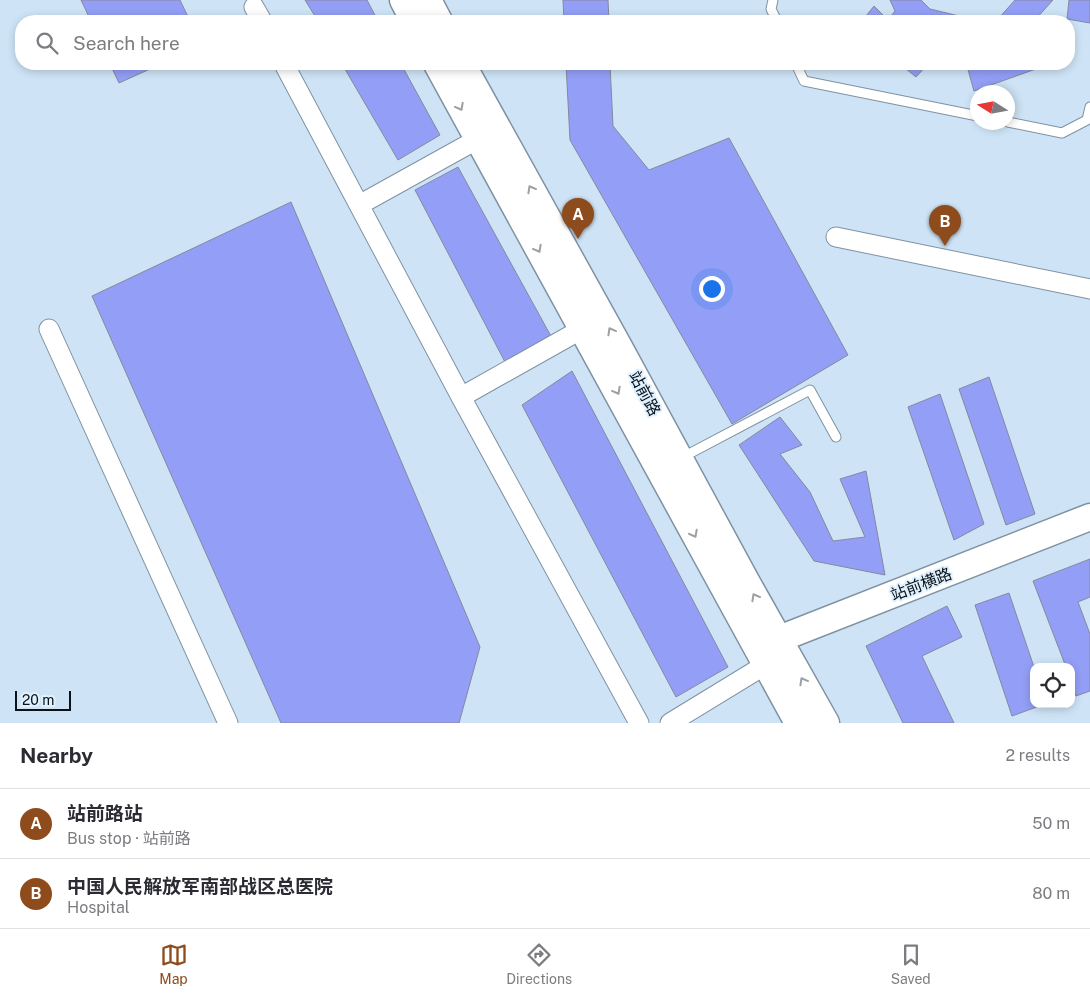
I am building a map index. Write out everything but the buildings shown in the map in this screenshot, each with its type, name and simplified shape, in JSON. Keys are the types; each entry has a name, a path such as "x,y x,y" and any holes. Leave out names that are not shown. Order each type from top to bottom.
{"street":[{"path":"403,0 411,15"},
{"path":"428,0 436,15"},
{"path":"287,70 460,397 639,723"},
{"name":"站前路","path":"440,70 798,723"},
{"name":"站前路","path":"465,70 826,723"},
{"path":"359,205 478,139"},
{"path":"836,237 1090,289"},
{"path":"48,329 228,723"},
{"path":"460,397 582,329"},
{"name":"站前横路","path":"779,639 1090,517"},
{"path":"670,723 765,665 779,639"}],"lane":[{"path":"773,0 771,8 774,15"},
{"path":"799,70 804,81 970,114"},
{"path":"1015,123 1062,133 1088,120 1090,106"},
{"path":"680,458 810,390 836,438"}],"place":[{"name":"站前路站","path":"578,239"},
{"name":"中国人民解放军南部战区总医院","path":"945,246"}]}
